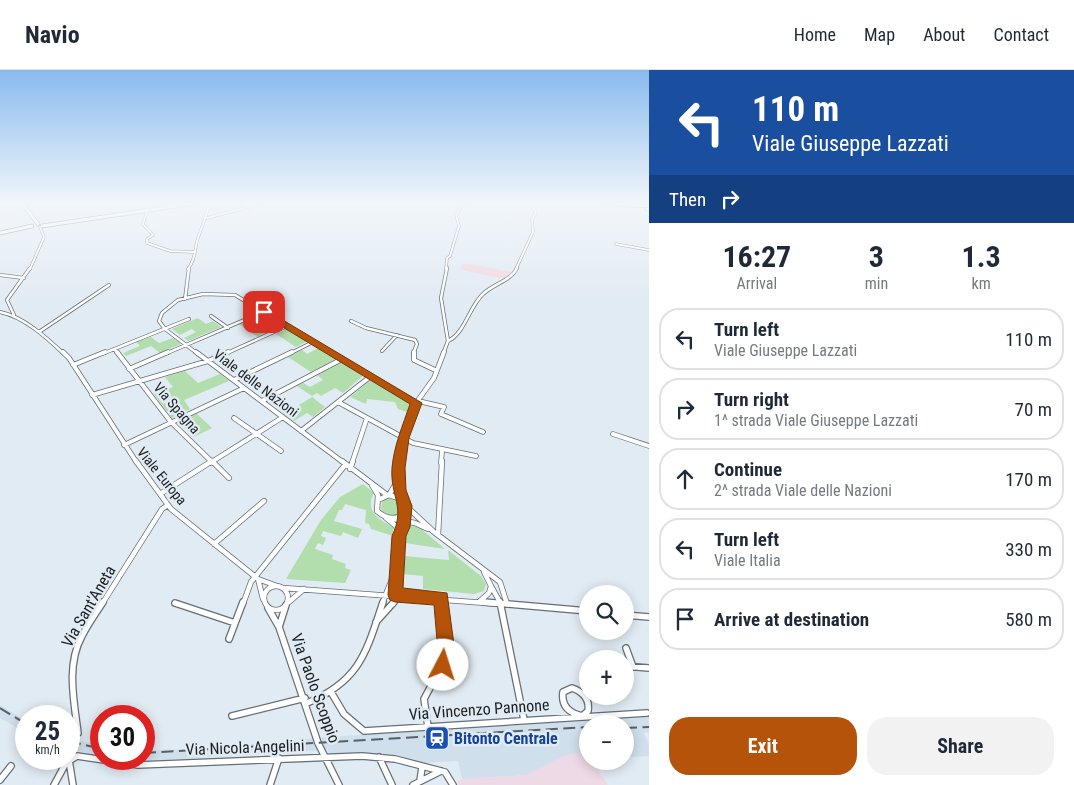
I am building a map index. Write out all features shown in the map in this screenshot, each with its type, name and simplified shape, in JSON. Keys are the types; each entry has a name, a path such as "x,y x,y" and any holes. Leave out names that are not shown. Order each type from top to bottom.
{"street":[{"path":"14,315 7,300 24,278 44,239 43,236"},
{"path":"151,236 147,239 147,242 170,250 194,252"},
{"path":"185,299 188,269 194,261 198,236"},
{"path":"448,342 441,298 446,280 446,258 450,256 456,236"},
{"path":"376,622 389,609 395,595 399,536 404,521 404,504 398,480 403,438 417,402 434,378 435,370 448,342 456,337 468,314 483,294 514,274 530,236"},
{"path":"616,244 649,250"},
{"path":"0,275 24,278"},
{"path":"39,332 109,284"},
{"path":"165,328 159,321 162,311 185,299 206,293 224,293 238,296 370,376 417,402 444,407 441,414 483,432"},
{"path":"0,312 14,315"},
{"path":"129,369 264,312"},
{"name":"Viale Europa","path":"14,315 54,344 73,365 124,445 168,505 257,578 277,586"},
{"path":"211,316 228,328"},
{"path":"73,365 189,319"},
{"path":"351,321 366,328 396,334 417,342 413,354 414,360 435,370"},
{"path":"92,395 208,361 287,326"},
{"name":"Viale delle Nazioni","path":"165,328 350,469 388,495"},
{"path":"382,351 396,334"},
{"path":"234,380 314,342"},
{"name":"Via Spagna","path":"114,349 171,422 229,478"},
{"path":"262,401 342,359"},
{"path":"301,431 370,376"},
{"path":"124,445 244,388"},
{"path":"338,402 403,438 442,451 476,456"},
{"path":"234,418 280,451"},
{"path":"160,494 283,418"},
{"path":"350,469 367,418"},
{"path":"613,434 649,446"},
{"path":"436,534 442,451"},
{"path":"229,639 251,582 257,578 345,465"},
{"path":"378,500 388,495 398,480"},
{"path":"371,484 378,500 376,503 377,511 396,526 399,536"},
{"path":"388,495 397,497 436,534 500,582 524,720"},
{"path":"214,544 264,501"},
{"name":"Via Sant'Aneta","path":"75,705 72,666 75,652 82,637 149,529 162,509 168,505"},
{"path":"388,518 398,518 404,514"},
{"path":"388,518 418,524 436,534"},
{"path":"232,716 306,701 331,692 344,683 359,663 376,622 384,594 396,569"},
{"path":"481,569 504,604"},
{"path":"257,578 263,599 268,608 276,610 287,604 305,589"},
{"path":"263,599 266,592 277,586 579,610"},
{"path":"480,602 489,593 491,586"},
{"path":"284,588 289,594 287,604"},
{"path":"428,727 424,704 425,694 446,658 442,598"},
{"path":"175,604 235,623"},
{"name":"Via Paolo Scoppio","path":"279,627 287,604"},
{"name":"Via Paolo Scoppio","path":"268,608 279,627 306,701 318,743 338,784"},
{"path":"634,616 647,617"},
{"path":"634,667 649,668"},
{"path":"579,691 572,688 563,692 562,701 568,710 580,715"},
{"name":"Via Vincenzo Pannone","path":"331,692 338,707 351,723 364,731 579,716"},
{"name":"Via Vincenzo Pannone","path":"604,715 647,713"},
{"name":"Via Nicola Angelini","path":"80,756 121,763 152,764 279,758 380,757 441,771 448,775"},
{"path":"380,757 392,785"},
{"path":"270,785 279,758"},
{"path":"0,780 11,766"},
{"path":"420,781 422,767"},
{"path":"54,785 64,770"},
{"path":"72,770 74,785"},
{"path":"413,785 441,771"},
{"path":"448,775 453,785"}],"shaded area":[{"path":"462,264 513,272 506,279 461,270"},
{"path":"0,705 15,714 15,727 0,718"},
{"path":"649,717 649,732 644,733 649,744 649,756 634,757 634,718"},
{"path":"579,721 579,754 566,755 526,775 462,779 458,761 423,763 393,754 330,754 327,750 155,760 155,750 202,749 328,737"},
{"path":"80,741 90,743 90,754 80,751"},
{"path":"579,753 579,770 598,770 608,785 459,785 457,782 462,779 526,775 566,755"}],"green space":[{"path":"262,314 282,326 258,337 239,324"},
{"path":"198,318 206,324 213,321 221,327 188,341 184,338 196,332 192,329 180,335 172,329"},
{"path":"287,329 308,341 296,347 276,334"},
{"path":"151,337 159,343 173,338 181,344 160,353 151,346 126,356 123,353 140,346 136,342"},
{"path":"318,348 336,359 311,372 288,357 302,350 307,354"},
{"path":"342,362 364,375 343,393 335,388 321,396 317,393 312,396 297,386 303,383 310,387 323,380 317,375"},
{"path":"185,371 198,383 220,374 229,381 184,400 190,409 172,418 154,394 173,387 165,377"},
{"path":"371,380 408,402 407,412 398,409 395,402 367,399 366,404 350,397"},
{"path":"312,397 325,407 313,417 307,413 294,421 281,411 291,405 297,409 301,407 299,405"},
{"path":"196,413 212,428 194,437 178,422"},
{"path":"363,484 374,493 371,504 374,514 393,527 393,536 371,529 369,524 365,523 366,510 345,504 342,510 339,510 334,521 362,529 358,538 343,532 341,536 323,531 321,536 326,538 323,545 318,543 315,549 333,555 332,559 346,564 345,568 351,570 345,583 286,579 321,520 340,497"},
{"path":"391,497 398,500 401,507 398,514 391,517 384,514 381,507 384,500"},
{"path":"409,525 420,528 445,549 405,543 406,529"},
{"path":"448,550 481,576 486,584 484,591 474,594 423,589 423,576 403,574 404,556 449,560"}],"railway":[{"path":"0,708 15,717"},
{"path":"634,728 649,727"},
{"path":"155,752 579,728"},
{"path":"80,744 90,746"}],"place":[{"name":"Bitonto Centrale","path":"437,738"}],"route":[{"path":"264,312 416,403 403,438 399,468 399,490 406,510 403,527 399,536 395,595 442,598 446,652 443,665"}]}
